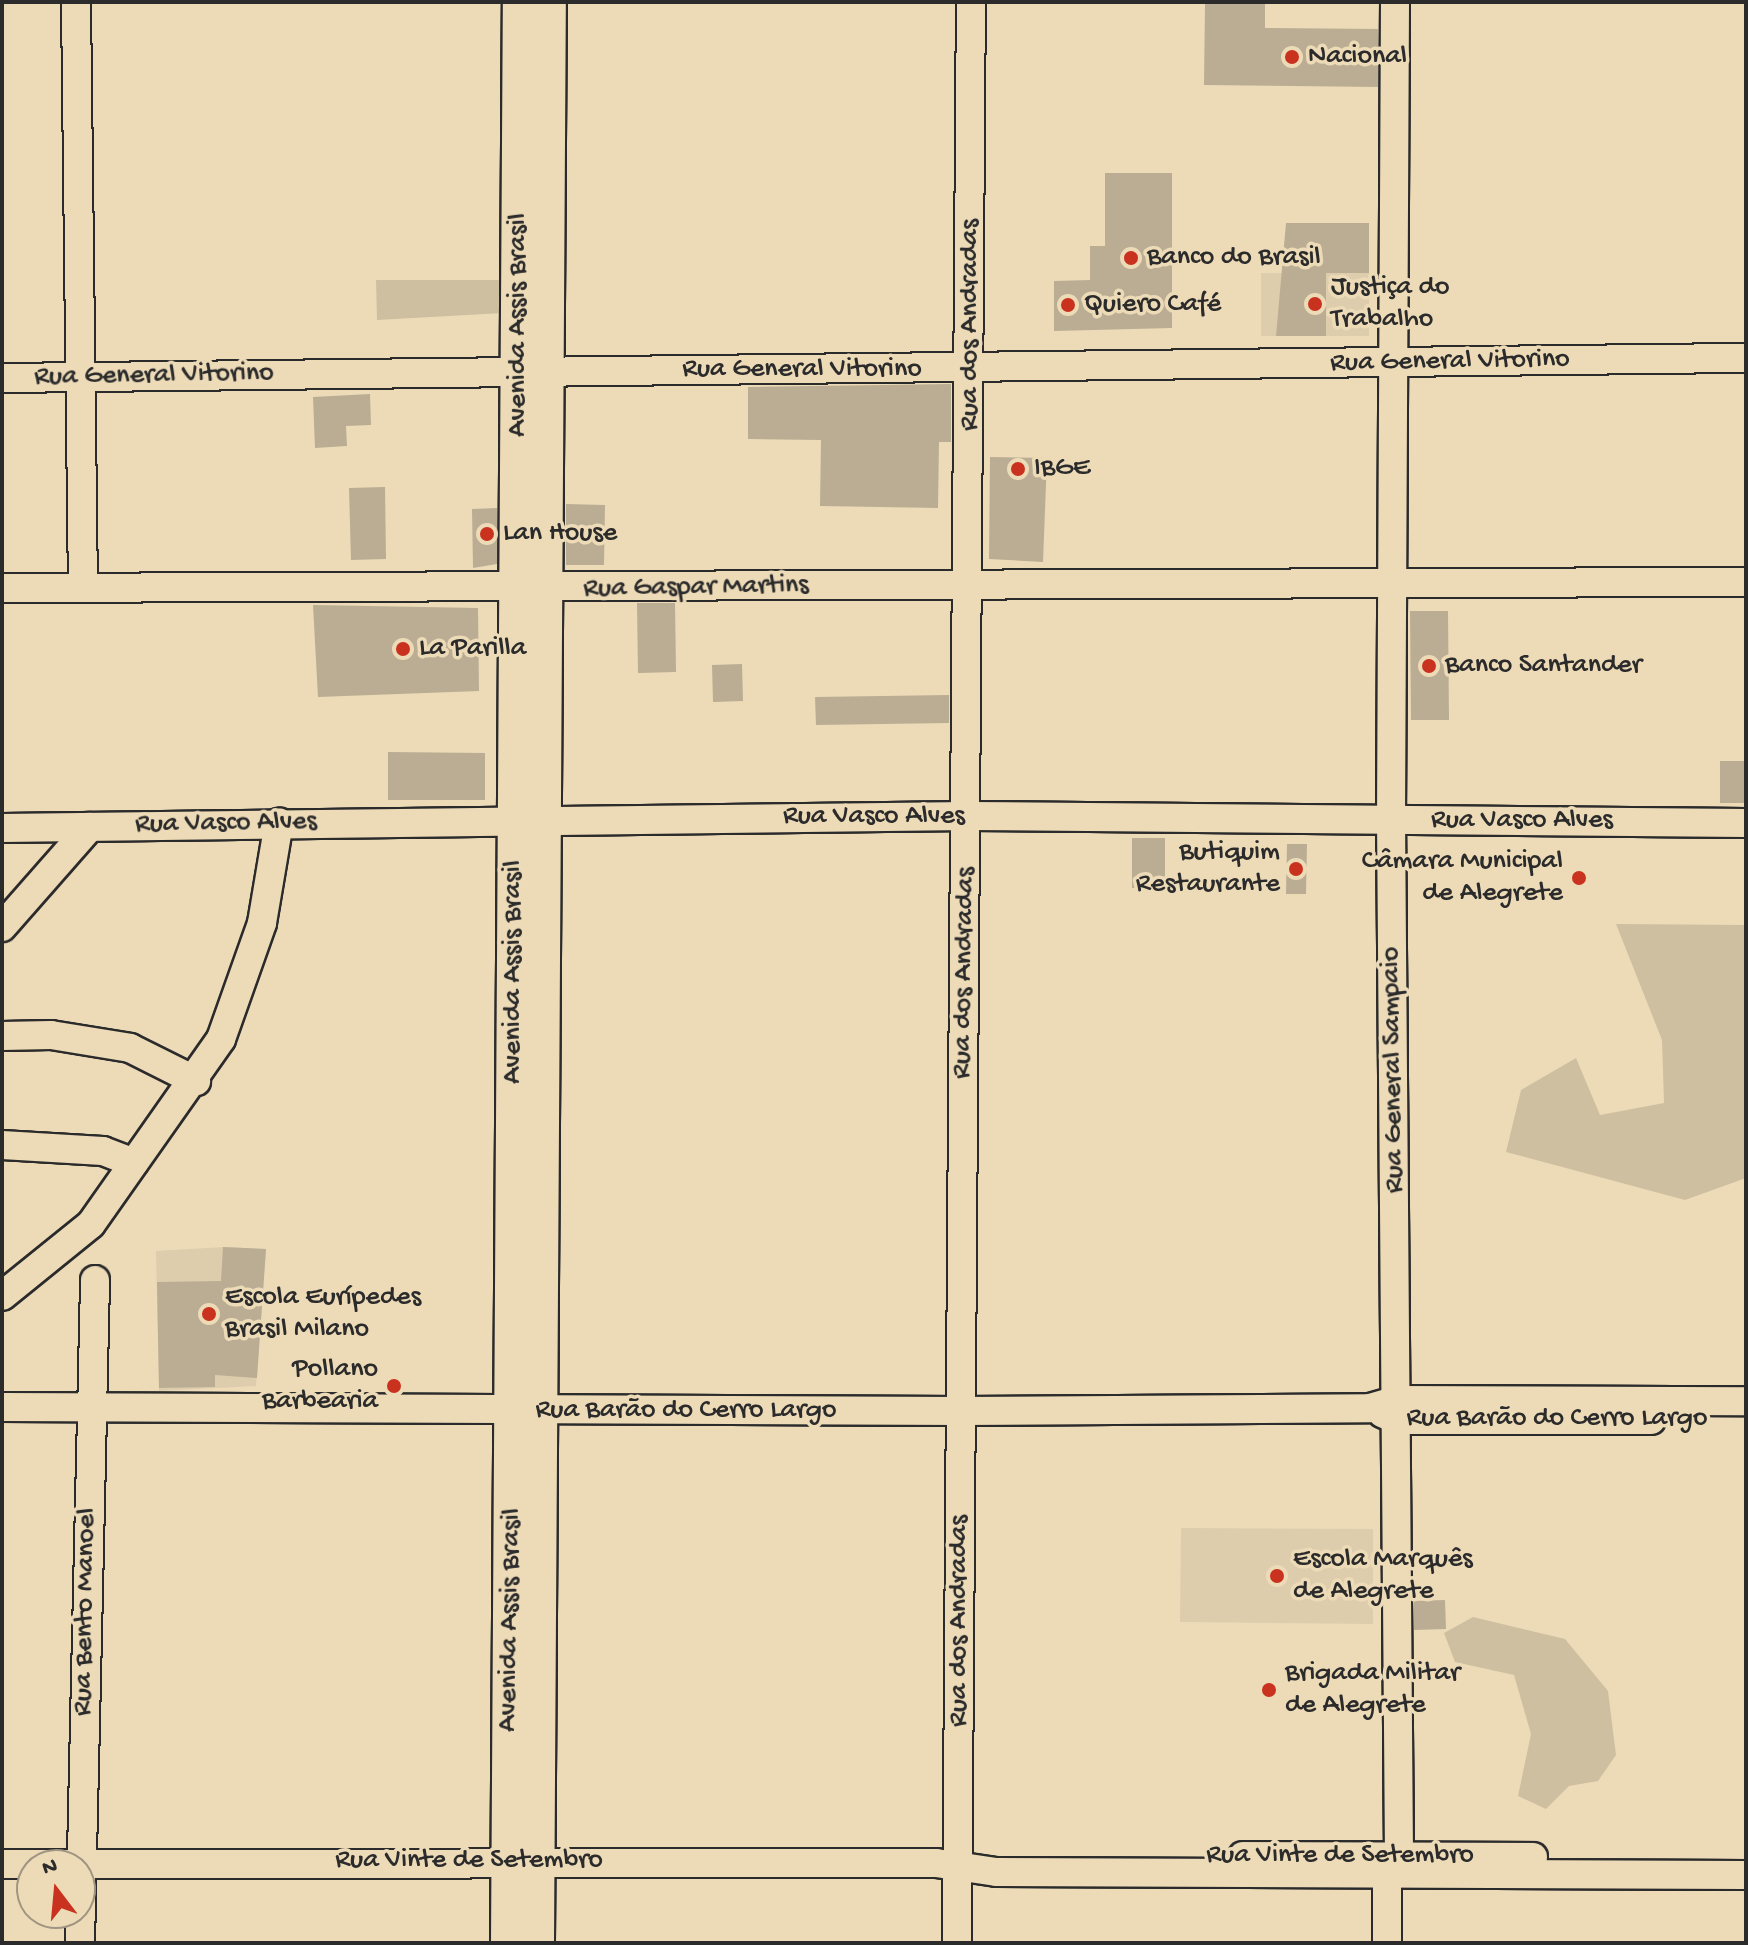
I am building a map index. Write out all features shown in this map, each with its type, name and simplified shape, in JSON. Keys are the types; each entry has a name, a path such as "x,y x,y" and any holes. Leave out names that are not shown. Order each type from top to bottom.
{"main road":[{"name":"Avenida Assis Brasil","path":"521,2 534,203"},
{"name":"Avenida Assis Brasil","path":"509,1943 523,1861 534,203 548,2"},
{"name":"Avenida Assis Brasil","path":"523,1861 536,1943"}],"street":[{"path":"76,2 77,377 83,588"},
{"name":"Rua dos Andradas","path":"957,1943 951,1862 968,816 971,2"},
{"name":"Rua General Sampaio","path":"1387,1943 1393,1867 1398,1410 1390,584 1395,362 1395,2"},
{"name":"Rua General Vitorino","path":"2,378 533,371 971,370 1746,358"},
{"name":"Rua Gaspar Martins","path":"2,588 531,590 969,584 1746,582"},
{"name":"Rua Vasco Alves","path":"2,828 279,822 968,816 1746,823"},
{"path":"2,1296 91,1224 196,1081 221,1039 262,923 279,822"},
{"path":"2,927 90,827"},
{"path":"2,1036 51,1035 130,1048 196,1081"},
{"path":"2,1145 103,1151 134,1163"},
{"name":"Rua Bento Manoel","path":"81,1849 95,1280"},
{"name":"Rua Barão do Cerro Largo","path":"1398,1410 1746,1401"},
{"name":"Rua Barão do Cerro Largo","path":"2,1407 526,1411 1370,1408 1746,1420"},
{"name":"Rua Vinte de Setembro","path":"1393,1867 1746,1856"},
{"name":"Rua Vinte de Setembro","path":"96,1863 951,1862 1746,1875"}],"shaded area":[{"name":"Justiça do Trabalho","path":"1261,273 1369,273 1369,336 1261,336"},
{"path":"376,280 502,280 503,313 377,320"},
{"path":"1616,924 1746,925 1746,1178 1685,1200 1506,1152 1521,1090 1576,1058 1600,1115 1664,1103 1662,1040"},
{"name":"Escola Eurípedes Brasil Milano","path":"223,1247 266,1249 256,1386 159,1391 156,1251"},
{"name":"Escola Marquês de Alegrete","path":"1181,1528 1373,1529 1373,1624 1180,1622"},
{"path":"1473,1617 1565,1639 1608,1691 1616,1755 1598,1781 1569,1786 1546,1809 1518,1796 1531,1734 1514,1675 1455,1662 1444,1633"}],"building":[{"name":"Nacional","path":"1205,2 1265,2 1265,28 1378,29 1378,87 1204,85"},
{"name":"Banco do Brasil","path":"1105,173 1172,173 1172,328 1054,331 1054,281 1090,280 1090,246 1105,246"},
{"path":"1286,223 1369,223 1369,273 1326,273 1326,336 1276,336"},
{"path":"951,384 951,442 939,442 938,508 820,506 821,440 748,439 748,387"},
{"path":"370,394 371,425 346,426 347,446 315,448 313,397"},
{"path":"990,457 1047,458 1043,562 989,559"},
{"path":"385,487 386,559 351,560 349,488"},
{"path":"566,504 605,505 604,565 566,565"},
{"name":"Lan House","path":"497,508 497,564 473,568 472,509"},
{"path":"637,603 675,603 676,672 638,673"},
{"path":"313,605 478,608 479,691 318,697"},
{"name":"Banco Santander","path":"1410,611 1448,611 1449,720 1411,720"},
{"path":"742,664 743,701 713,702 712,665"},
{"path":"949,695 949,723 816,725 815,697"},
{"path":"388,752 485,753 485,800 388,800"},
{"path":"1720,761 1746,761 1746,803 1720,803"},
{"path":"1132,838 1165,838 1165,888 1132,888"},
{"name":"Butiquim Restaurante","path":"1287,844 1307,844 1306,894 1286,894"},
{"name":"Escola Eurípedes Brasil Milano","path":"223,1247 266,1249 257,1378 215,1375 215,1387 159,1388 157,1282 221,1281"},
{"path":"1445,1600 1446,1629 1414,1630 1414,1601"}],"place":[{"name":"Nacional","path":"1292,57"},
{"name":"Banco do Brasil","path":"1131,258"},
{"name":"Justiça do Trabalho","path":"1315,304"},
{"name":"Quiero Café","path":"1068,305"},
{"name":"IBGE","path":"1018,469"},
{"name":"Lan House","path":"487,534"},
{"name":"La Parilla","path":"403,649"},
{"name":"Banco Santander","path":"1429,666"},
{"name":"Butiquim Restaurante","path":"1296,869"},
{"name":"Câmara Municipal de Alegrete","path":"1579,878"},
{"name":"Escola Eurípedes Brasil Milano","path":"209,1314"},
{"name":"Pollano Barbearia","path":"394,1386"},
{"name":"Escola Marquês de Alegrete","path":"1277,1576"},
{"name":"Brigada Militar de Alegrete","path":"1269,1690"}]}
